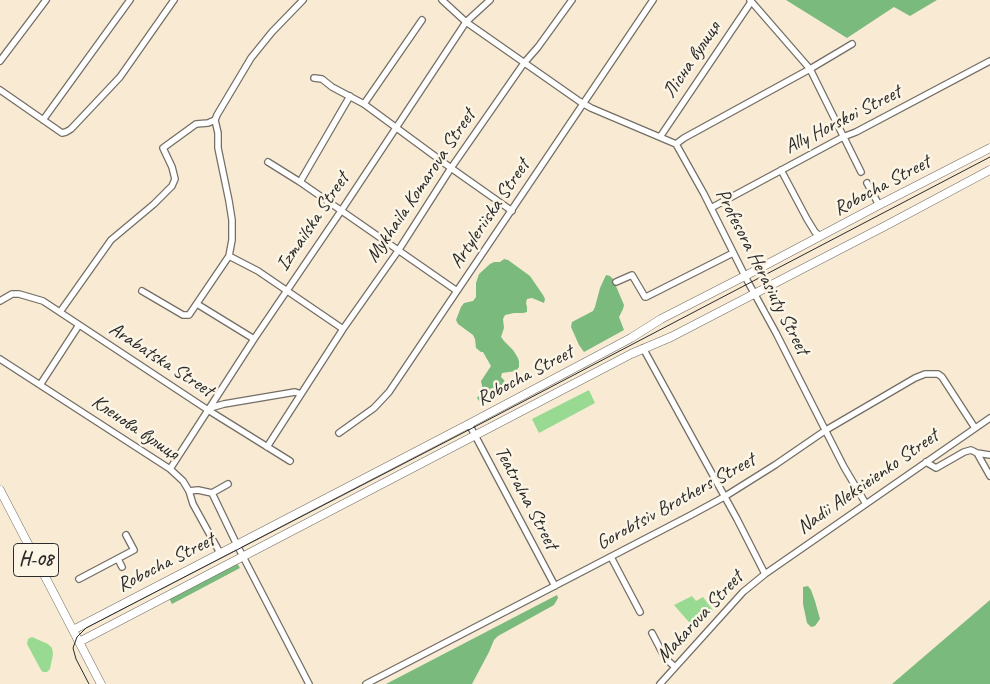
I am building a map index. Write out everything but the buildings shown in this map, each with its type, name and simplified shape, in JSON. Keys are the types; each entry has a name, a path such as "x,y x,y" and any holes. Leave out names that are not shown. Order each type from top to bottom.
{"main road":[{"name":"Robocha Street","path":"73,630 469,424 631,338 661,319 746,279 820,236 990,148"},
{"name":"Robocha Street","path":"79,642 643,348 670,337 888,225 990,170"},
{"name":"Н-08","path":"0,490 101,684"}],"street":[{"path":"0,61 46,0"},
{"path":"43,120 130,0"},
{"path":"0,90 62,133 66,132 120,77 174,0"},
{"path":"142,291 183,315 189,316 229,256 232,240 232,220 220,163 215,120 251,58 272,32 303,0"},
{"path":"442,0 466,22 584,104 676,144 852,44"},
{"name":"Izmailska Street","path":"170,469 286,290 341,211 466,22 490,0"},
{"name":"Mykhaila Komarova Street","path":"267,447 343,329 398,251 451,168 524,63 572,0"},
{"name":"Artyleriiska Street","path":"339,432 374,408 389,392 653,0"},
{"path":"751,1 810,69 861,172"},
{"name":"Лісна вулиця","path":"660,137 751,1"},
{"path":"364,104 422,20"},
{"name":"Ally Horskoi Street","path":"711,208 990,61"},
{"path":"314,78 322,79 364,104 512,210"},
{"path":"300,182 350,96"},
{"path":"60,312 111,240 154,204 172,186 175,179 164,148 196,124 215,120"},
{"name":"Profesora Herasiuty Street","path":"676,144 844,466 866,504"},
{"path":"268,162 300,182 457,291"},
{"path":"781,170 811,227 820,236"},
{"path":"867,183 879,205"},
{"path":"616,282 632,275 645,297 647,297 733,253"},
{"path":"229,256 258,271 343,329"},
{"name":"Arabatska Street","path":"0,301 12,294 30,296 43,301 290,461"},
{"path":"197,304 254,339"},
{"path":"40,385 79,325"},
{"path":"643,348 688,428 765,574"},
{"name":"Кленова вулиця","path":"0,359 170,469 183,481 189,492 192,504 220,553"},
{"name":"Gorobtsiv Brothers Street","path":"366,684 657,534 724,497 826,430 915,378 932,373 942,377 975,428"},
{"path":"209,409 224,404 295,392 301,394"},
{"name":"Nadii Aleksieienko Street","path":"765,574 990,418"},
{"name":"Teatralna Street","path":"469,424 555,586"},
{"path":"926,462 936,468 971,450 978,456 990,476"},
{"path":"978,456 990,454"},
{"path":"189,492 198,490 212,493 228,484"},
{"path":"212,493 309,684"},
{"path":"79,579 134,550 126,535"},
{"path":"611,557 640,612"},
{"path":"118,559 122,567"},
{"name":"Makarova Street","path":"660,684 744,592 765,574"},
{"path":"652,633 665,658 675,668"}],"green space":[{"path":"786,0 937,0 910,16 894,7 847,38"},
{"path":"504,259 530,276 545,299 544,303 532,298 527,299 527,312 505,315 501,337 518,358 519,367 516,371 502,373 501,377 506,388 492,398 480,402 477,398 483,391 481,381 491,366 483,352 476,348 473,335 458,324 456,320 464,303 473,301 476,297 476,283 479,274 490,264"},
{"path":"606,275 613,279 624,305 619,317 624,330 584,352 571,327 572,322 593,311"},
{"path":"589,390 595,403 539,433 532,419"},
{"path":"237,563 240,568 172,604 169,598"},
{"path":"808,586 820,619 815,626 811,627 807,623 803,604 803,587"},
{"path":"557,595 558,598 554,605 494,640 472,684 386,684"},
{"path":"692,596 696,601 703,597 713,610 695,629 674,605"},
{"path":"990,600 990,684 892,684"},
{"path":"32,637 48,644 52,648 53,654 50,669 47,672 41,670 27,644 28,639"}],"tram line":[{"path":"89,684 76,659 73,648 77,637 86,628 990,157"}]}
